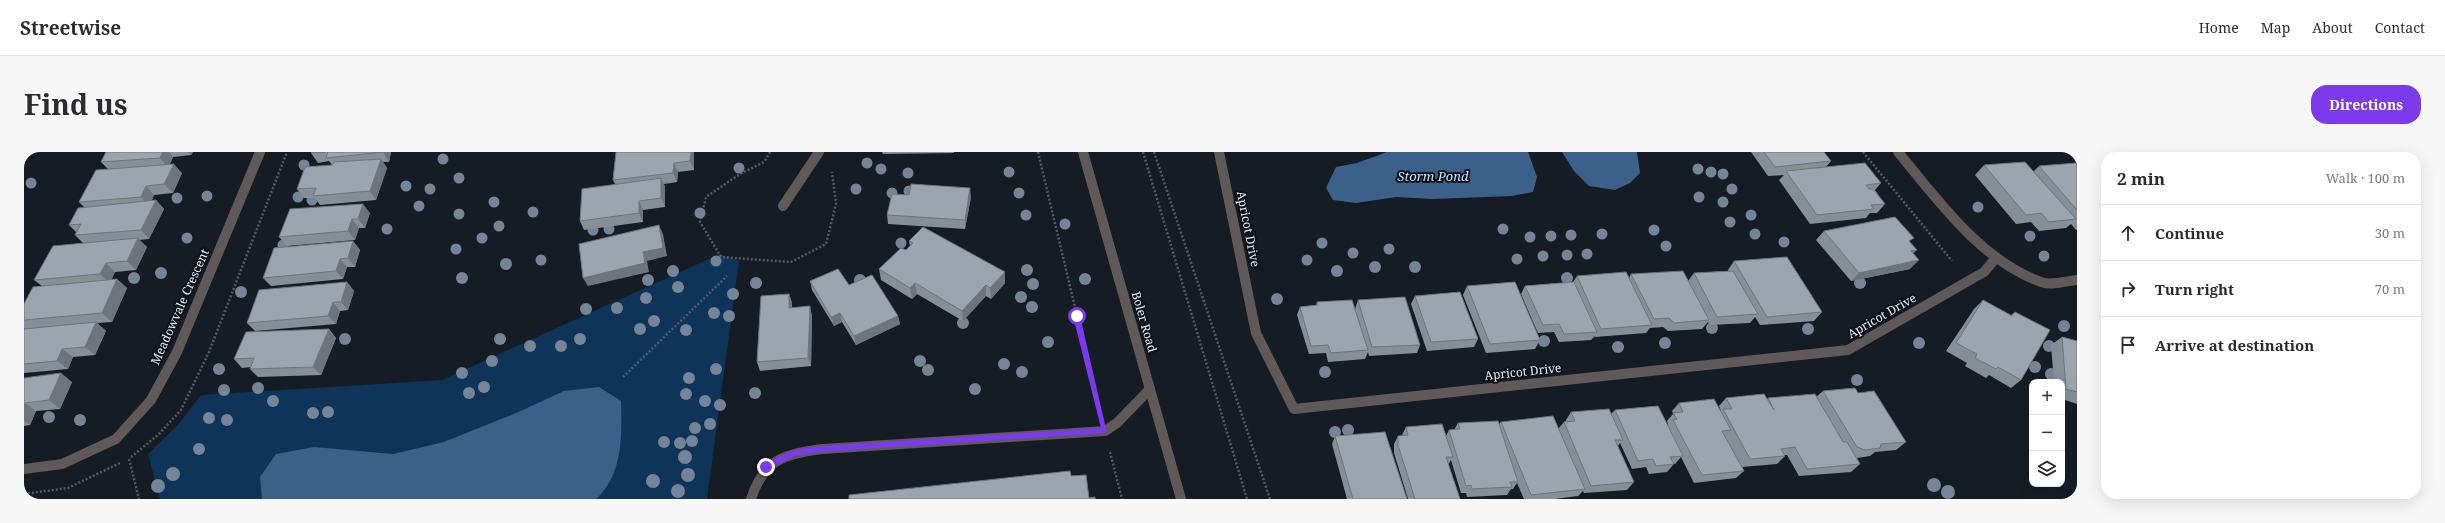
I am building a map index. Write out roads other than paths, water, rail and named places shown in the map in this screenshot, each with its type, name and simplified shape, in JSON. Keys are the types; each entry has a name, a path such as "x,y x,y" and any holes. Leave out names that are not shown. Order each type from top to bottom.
{"street":[{"name":"Meadowvale Crescent","path":"24,469 62,464 116,439 150,400 177,352 260,152"},
{"path":"783,206 819,152"},
{"name":"Boler Road","path":"1083,152 1181,499"},
{"name":"Apricot Drive","path":"1219,152 1256,333 1294,409 1848,350 1984,272 1996,258"},
{"path":"1898,152 1947,212 1996,258 2042,283 2077,280"},
{"path":"751,499 755,484 766,467 794,453 822,449 1105,431 1117,423 1150,389"}],"water":[{"name":"Storm Pond","path":"1387,152 1528,152 1537,177 1533,192 1512,196 1432,199 1396,197 1356,203 1333,200 1326,188 1336,167 1357,163"},
{"path":"1562,152 1637,152 1640,173 1630,183 1615,190 1589,186 1574,171"},
{"path":"599,387 621,401 621,440 616,466 611,478 605,489 596,499 262,499 260,477 276,454 314,447 393,454 444,442 514,414 564,391"}]}
